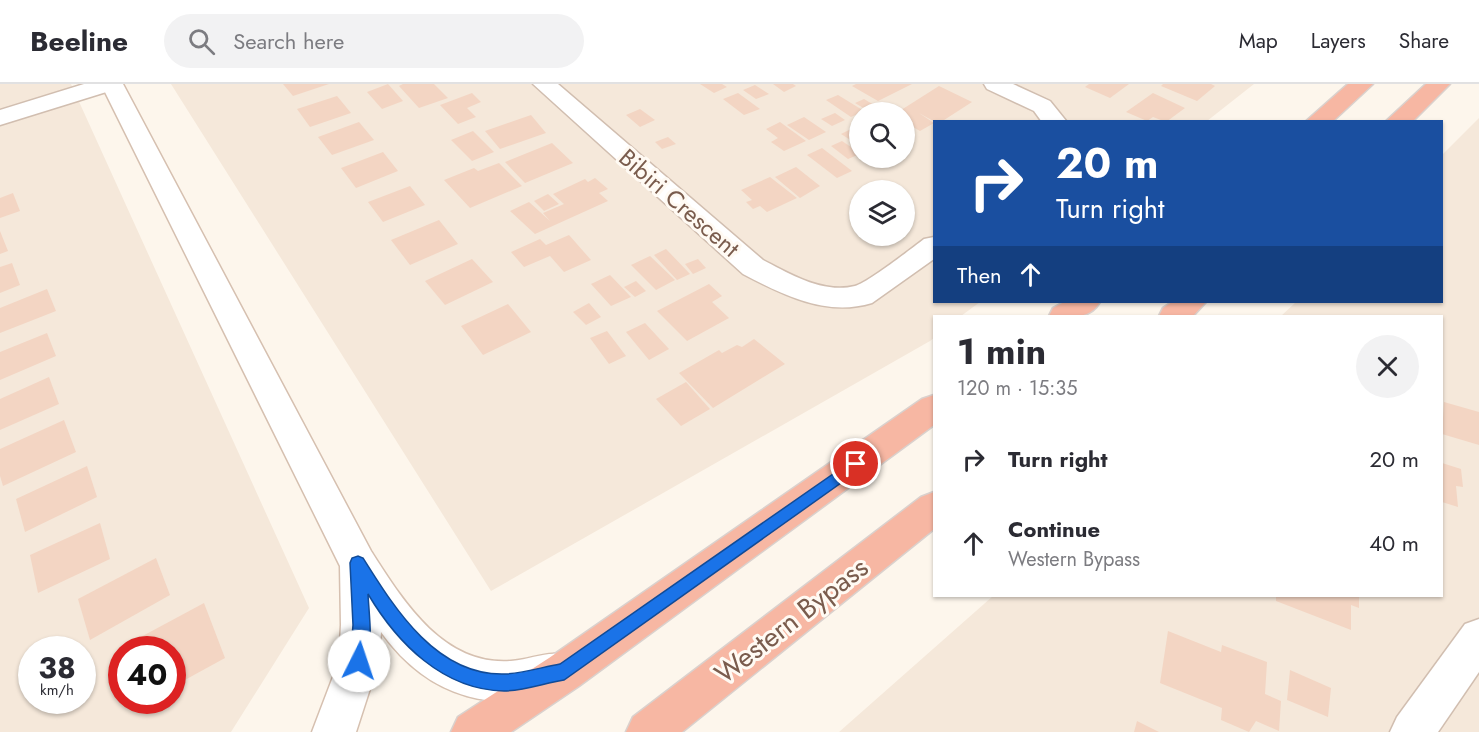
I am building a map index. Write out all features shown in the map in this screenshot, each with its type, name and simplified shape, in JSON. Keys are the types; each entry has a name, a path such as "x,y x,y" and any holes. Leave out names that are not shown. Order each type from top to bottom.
{"highway":[{"path":"1319,120 1362,84"},
{"path":"1399,120 1439,84"},
{"path":"1066,315 1084,303"},
{"path":"1175,315 1190,303"},
{"path":"473,732 564,672 933,409"},
{"name":"Western Bypass","path":"648,732 933,509"}],"street":[{"path":"0,118 110,84 358,563 382,603 416,646 464,676 505,682 564,672"},
{"name":"Bibiri Crescent","path":"544,84 753,267 794,288 829,297 862,296 933,247"},
{"path":"996,84 1042,106 1053,120"},
{"path":"334,732 359,661 361,625 358,563"},
{"path":"1412,732 1479,638"}],"shaded area":[{"path":"0,84 71,84 309,608 231,732 0,732"},
{"path":"171,84 1254,84 1208,120 933,120 933,303 979,303 962,315 933,315 933,339 491,591"},
{"path":"1479,118 1479,732 839,732 992,597 1443,597 1443,315 1282,315 1295,303 1443,303 1443,154"}],"building":[{"path":"283,84 329,84 293,96"},
{"path":"388,84 403,101 382,109 367,92"},
{"path":"434,84 448,98 419,108 399,86"},
{"path":"700,84 722,84 727,87 714,93"},
{"path":"773,84 793,84 796,86 784,92"},
{"path":"856,84 912,84 878,101 852,86"},
{"path":"1089,84 1129,84 1110,98 1085,87"},
{"path":"1163,84 1211,84 1215,86 1197,101 1161,86"},
{"path":"755,85 769,94 756,99 743,90"},
{"path":"939,86 972,102 944,120 933,121 919,113 933,122 920,131 915,128 914,102"},
{"path":"472,93 481,102 467,108 476,117 458,124 440,105"},
{"path":"738,93 760,109 744,115 723,99"},
{"path":"1153,93 1185,108 1169,120 1153,117 1145,120 1126,112"},
{"path":"838,95 849,102 849,116 826,100"},
{"path":"337,96 351,113 310,127 297,109"},
{"path":"640,109 655,120 640,127 626,115"},
{"path":"835,113 845,120 832,126 821,119"},
{"path":"531,115 546,133 500,149 485,131"},
{"path":"804,117 826,132 809,140 787,125"},
{"path":"359,122 374,140 332,155 318,137"},
{"path":"780,122 806,141 784,151 771,142 778,138 766,129"},
{"path":"849,130 849,139 841,134"},
{"path":"473,131 494,152 472,161 451,140"},
{"path":"668,137 676,144 662,149 655,142"},
{"path":"842,141 849,146 849,159 848,159 831,146"},
{"path":"552,143 573,163 525,183 505,162"},
{"path":"822,148 852,171 837,178 807,155"},
{"path":"383,152 398,171 356,188 341,168"},
{"path":"499,163 522,186 470,208 444,180 474,168 478,171"},
{"path":"796,167 820,186 800,198 775,177"},
{"path":"770,177 797,198 767,212 760,206 753,209 746,202 752,200 741,190"},
{"path":"595,178 608,189 599,193 608,201 535,234 510,211 529,202 550,221 543,213 564,204 553,194 585,179 588,182"},
{"path":"410,186 425,205 383,222 368,202"},
{"path":"13,193 20,211 0,218 0,198"},
{"path":"548,194 559,204 544,211 534,201"},
{"path":"439,220 458,244 410,265 391,240"},
{"path":"0,231 8,251 0,254"},
{"path":"569,235 591,260 564,272 550,256 524,267 511,252 540,239 546,245"},
{"path":"666,249 690,274 677,280 654,255"},
{"path":"650,256 675,280 656,290 631,265"},
{"path":"472,259 493,282 445,305 425,281"},
{"path":"698,259 706,268 693,274 685,264"},
{"path":"12,263 20,285 0,293 0,267"},
{"path":"610,275 631,297 611,306 591,284"},
{"path":"636,281 646,291 635,297 624,287"},
{"path":"709,284 722,296 712,302 729,318 687,341 657,311"},
{"path":"47,289 56,311 0,333 0,308"},
{"path":"589,303 601,317 586,325 573,312"},
{"path":"508,304 531,332 483,355 461,326"},
{"path":"645,323 669,349 649,360 626,332"},
{"path":"607,331 626,356 609,364 590,338"},
{"path":"47,333 56,356 0,380 0,352"},
{"path":"754,339 785,364 713,408 679,373 719,350 722,353 737,345 742,347"},
{"path":"49,377 59,404 0,430 0,399"},
{"path":"686,382 710,409 681,426 656,399"},
{"path":"1444,402 1479,412 1479,445 1443,434"},
{"path":"64,420 76,452 3,486 0,476 0,449"},
{"path":"1443,463 1461,469 1463,487 1456,486 1458,507 1443,502"},
{"path":"87,466 97,497 25,532 16,499"},
{"path":"100,523 110,559 38,593 30,555"},
{"path":"156,558 170,595 96,637 89,636 78,599"},
{"path":"1276,597 1359,597 1359,608 1351,605 1351,630 1276,601"},
{"path":"204,603 225,658 186,679 186,636 143,636"},
{"path":"1168,631 1221,652 1222,645 1267,662 1265,694 1281,701 1279,731 1256,721 1249,732 1221,720 1222,708 1160,683"},
{"path":"1290,670 1331,688 1328,717 1287,700"},
{"path":"1137,721 1159,732 1134,732"}],"route":[{"path":"359,661 361,625 358,563 382,603 416,646 445,666 464,676 505,682 564,672 856,464"}]}
